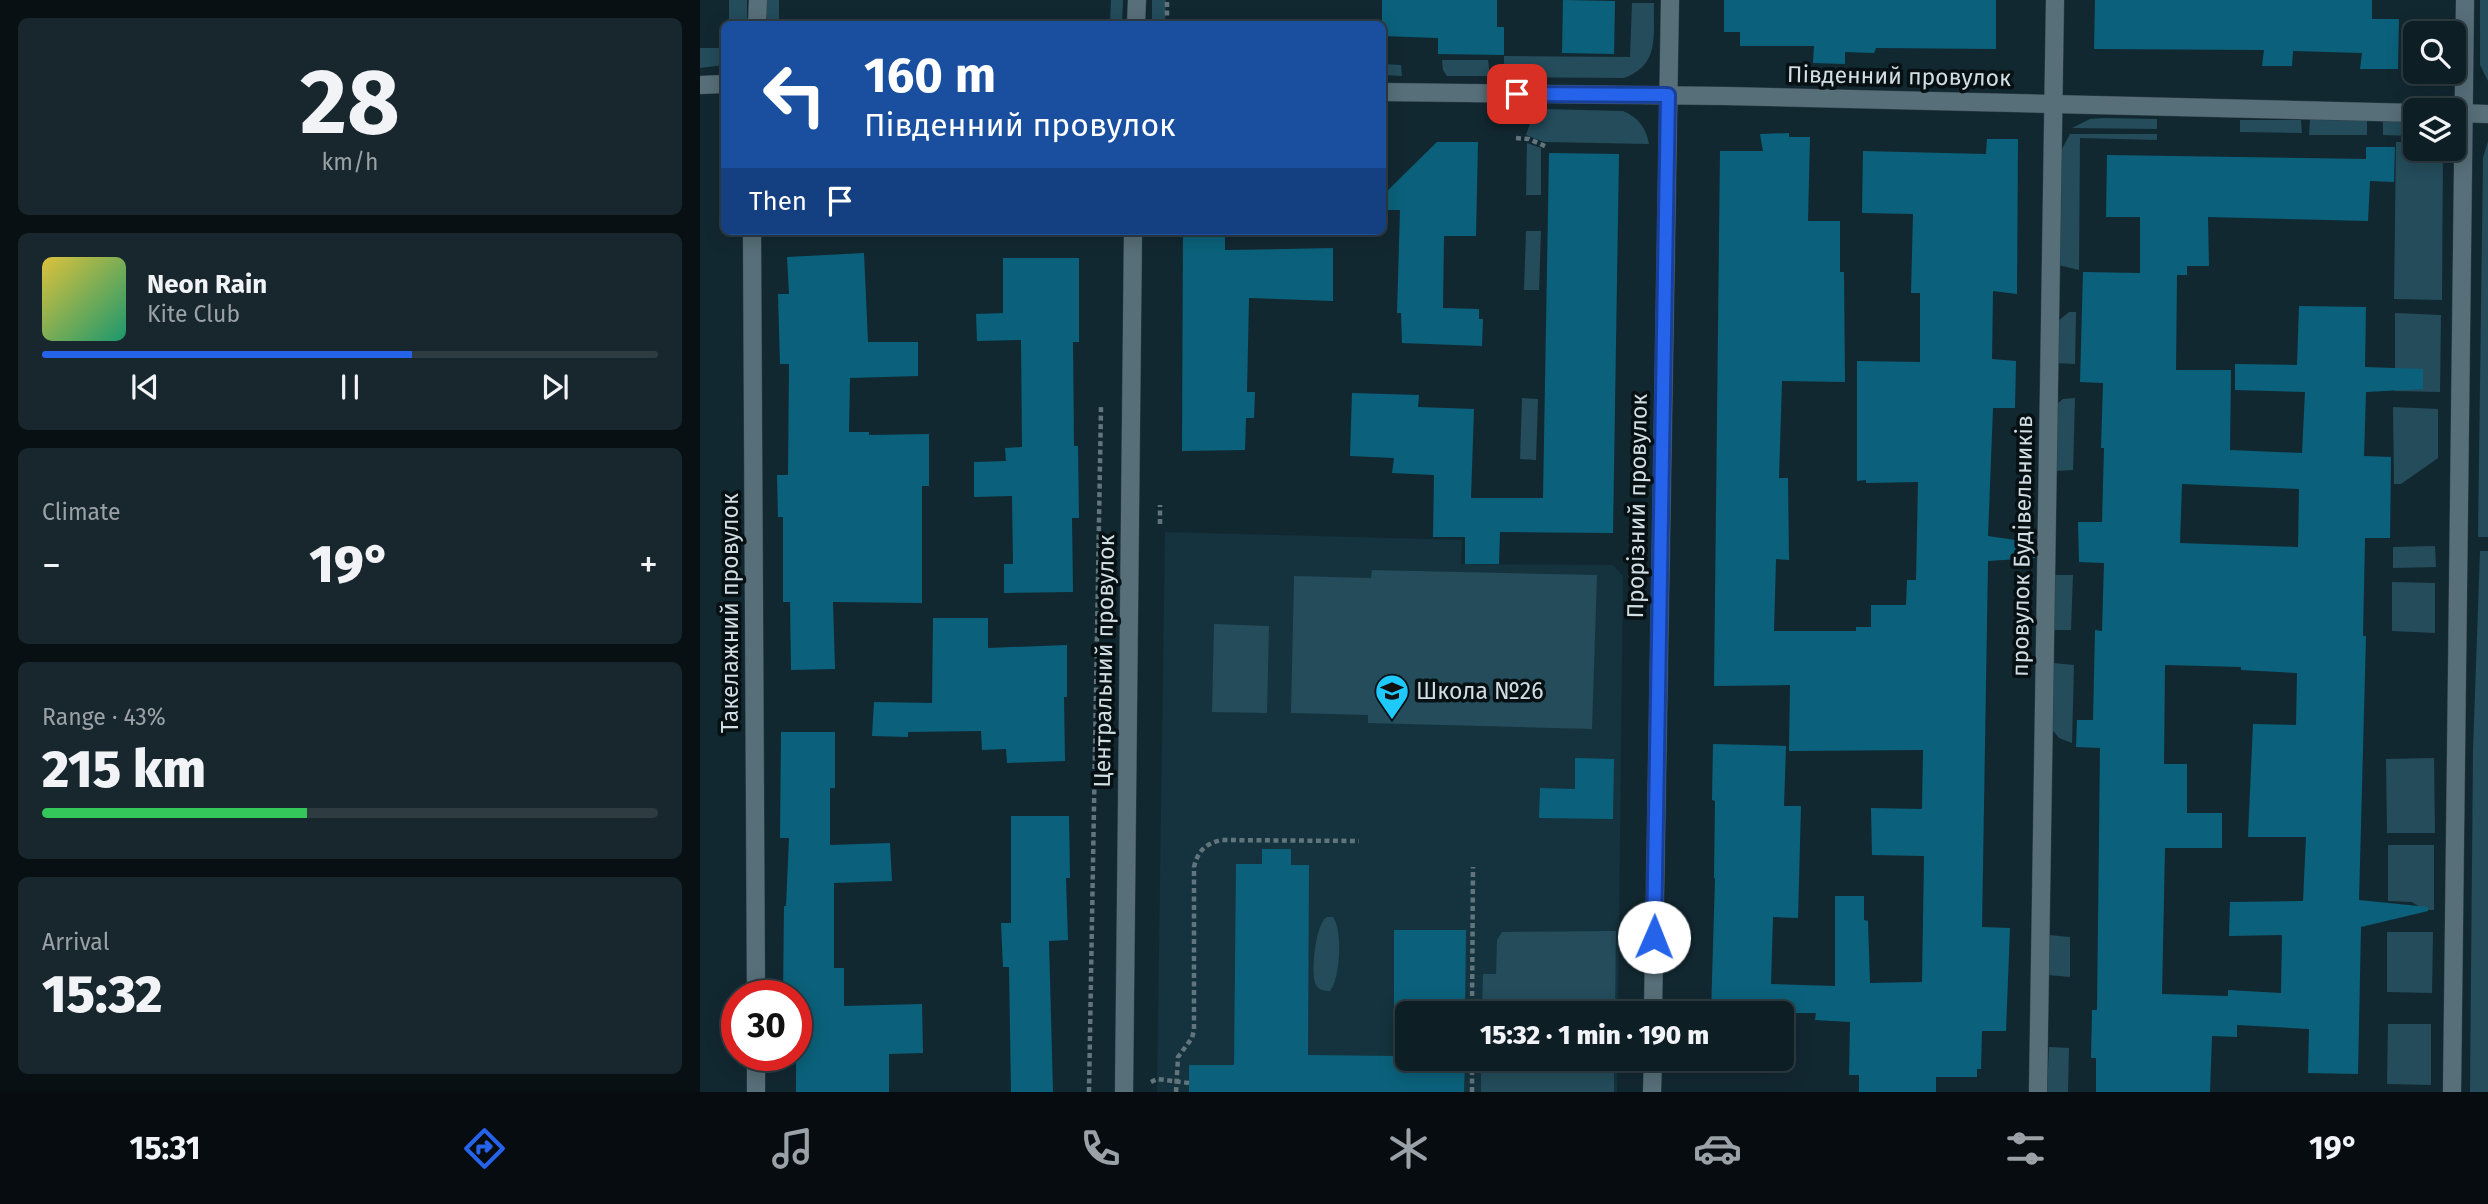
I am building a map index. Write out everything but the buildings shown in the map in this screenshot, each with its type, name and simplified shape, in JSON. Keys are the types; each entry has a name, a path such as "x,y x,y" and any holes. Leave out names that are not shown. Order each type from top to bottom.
{"street":[{"path":"757,21 758,0"},
{"path":"1136,21 1137,0"},
{"name":"Прорізний провулок","path":"1653,1001 1670,0"},
{"name":"провулок Будівельників","path":"2038,1092 2055,0"},
{"path":"2460,98 2465,0"},
{"path":"700,85 721,84"},
{"name":"Південний провулок","path":"1386,92 1668,95 2403,113"},
{"path":"2466,113 2488,114"},
{"path":"2452,1092 2459,161"},
{"name":"Такелажний провулок","path":"752,235 756,980"},
{"name":"Центральний провулок","path":"1124,1092 1133,235"},
{"path":"756,1071 757,1092"},
{"path":"1652,1092 1653,1071"}],"path":[{"path":"1167,0 1167,21"},
{"path":"1516,138 1529,139 1547,147"},
{"path":"1089,1092 1102,398"},
{"path":"1176,1092 1178,1057 1192,1038 1194,1030 1195,867 1196,857 1202,848 1221,840 1359,841"},
{"path":"1472,1001 1473,867"},
{"path":"1472,1071 1472,1092"},
{"path":"1151,1082 1157,1079 1189,1083"}],"shaded area":[{"path":"729,0 747,0 747,21 729,21"},
{"path":"767,0 779,0 779,21 767,21"},
{"path":"1111,0 1123,0 1122,21 1110,21"},
{"path":"1152,0 1166,0 1165,21 1152,21"},
{"path":"2480,0 2488,0 2488,81 2480,65"},
{"path":"1632,3 1654,3 1652,48 1644,65 1636,72 1624,78 1504,77 1504,56 1630,57"},
{"path":"700,48 721,48 721,65 700,68"},
{"path":"1442,60 1488,60 1490,76 1447,76"},
{"path":"1386,64 1401,65 1402,76 1386,75"},
{"path":"1543,109 1623,111 1633,116 1640,124 1649,144 1544,142 1526,135 1533,114"},
{"path":"2367,118 2367,135 2309,135 2310,119"},
{"path":"2090,119 2157,119 2157,129 2072,128"},
{"path":"2240,120 2301,120 2302,133 2240,132"},
{"path":"2383,122 2403,122 2403,136 2383,135"},
{"path":"2070,134 2157,134 2157,140 2080,138 2079,270 2058,265 2062,149"},
{"path":"2488,141 2488,537 2478,537 2483,158"},
{"path":"2396,142 2403,142 2403,161 2443,161 2442,300 2394,299"},
{"path":"1527,143 1541,148 1541,195 1526,195"},
{"path":"1526,231 1541,231 1539,290 1524,290"},
{"path":"2069,312 2076,312 2075,364 2055,363 2057,322"},
{"path":"2395,313 2441,315 2440,392 2395,391"},
{"path":"1522,398 1538,399 1536,460 1520,459"},
{"path":"2075,398 2073,470 2054,471 2057,404 2063,399"},
{"path":"2393,407 2438,409 2438,458 2401,484 2394,484"},
{"name":"Школа №26","path":"1165,532 1462,540 1461,564 1613,565 1623,576 1618,1001 1395,1001 1395,1071 1618,1071 1617,1092 1157,1092"},
{"path":"2435,546 2436,567 2393,568 2393,547"},
{"path":"2480,551 2488,551 2488,1092 2470,1092 2473,751"},
{"path":"1372,570 1597,575 1592,729 1368,723 1368,715 1291,713 1294,576 1371,578"},
{"path":"2053,575 2073,575 2071,630 2051,630"},
{"path":"2392,582 2435,583 2435,633 2392,631"},
{"path":"1214,624 1269,626 1267,713 1212,712"},
{"path":"2053,663 2074,665 2072,743 2059,738 2051,728"},
{"path":"2434,758 2435,833 2387,833 2386,759"},
{"path":"2388,845 2434,845 2434,910 2424,910 2412,902 2388,901"},
{"path":"1327,917 1333,917 1339,943 1338,966 1330,991 1321,990 1314,977 1317,938"},
{"path":"1616,931 1615,1001 1482,1001 1483,974 1496,974 1497,940 1502,932"},
{"path":"2387,932 2433,932 2432,993 2387,992"},
{"path":"2049,935 2070,937 2070,977 2048,975"},
{"path":"2388,1024 2431,1024 2431,1085 2387,1084"},
{"path":"2049,1047 2069,1048 2068,1092 2047,1092"},
{"path":"1481,1071 1614,1071 1614,1092 1481,1092"}],"place":[{"name":"Школа №26","path":"1392,721"}],"route":[{"path":"1517,94 1668,95 1654,937"}]}
